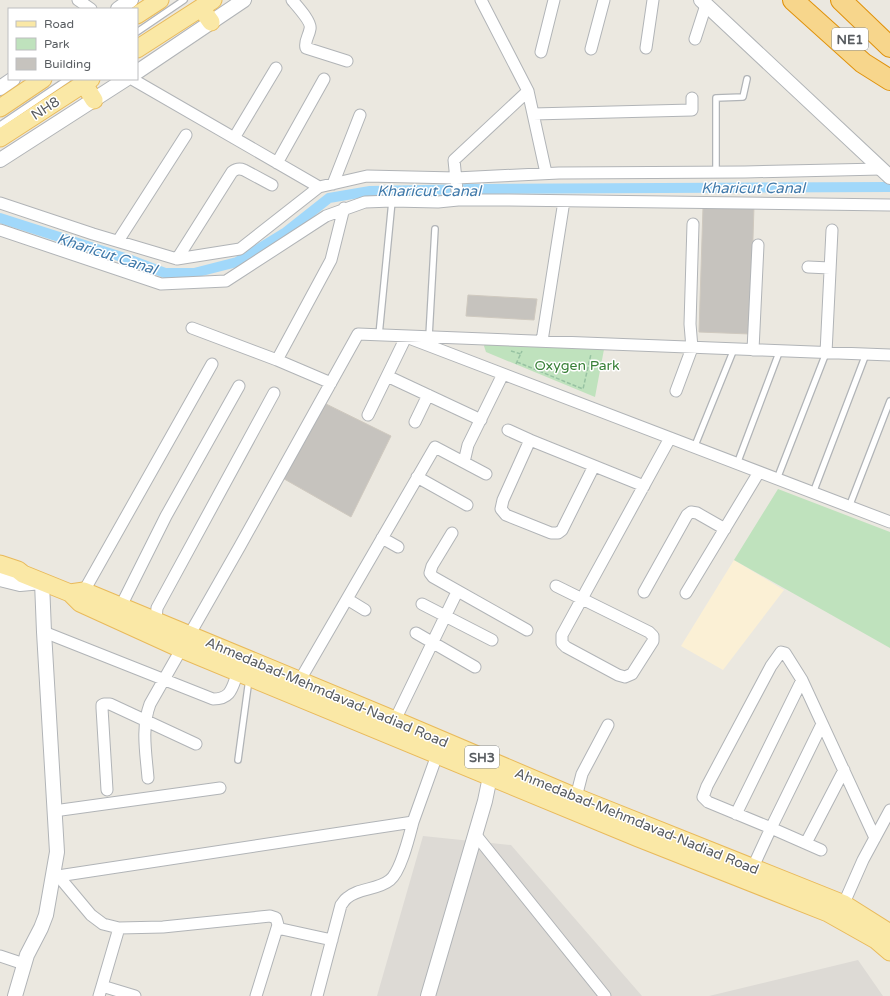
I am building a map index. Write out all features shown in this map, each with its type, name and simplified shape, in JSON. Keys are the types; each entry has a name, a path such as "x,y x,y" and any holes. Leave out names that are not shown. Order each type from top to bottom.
{"highway":[{"path":"793,0 862,63 890,79"},
{"name":"NE1","path":"809,0 890,79"},
{"name":"NE1","path":"841,0 890,47"},
{"path":"851,0 873,31"}],"main road":[{"path":"138,14 160,0"},
{"path":"138,48 207,4 211,22"},
{"name":"NH8","path":"0,108 42,80"},
{"path":"81,81 94,100"},
{"name":"NH8","path":"0,138 81,81"},
{"path":"0,564 18,570 23,574"},
{"path":"0,570 16,575 23,574"},
{"name":"Ahmedabad-Mehmdavad-Nadiad Road","path":"23,574 42,582 121,606 156,620 185,642 300,680 394,720 491,770 576,797 753,867 841,911 890,933"},
{"path":"77,592 80,603 185,642 244,675 437,755 491,770 638,838 828,913 841,911 890,952"}],"street":[{"path":"78,0 90,8"},
{"path":"119,8 131,0"},
{"path":"138,71 244,0"},
{"path":"292,0 310,23 311,28 305,43 306,48 347,62"},
{"path":"481,0 528,91 546,173"},
{"path":"541,52 554,0"},
{"path":"591,49 604,0"},
{"path":"646,48 653,0"},
{"path":"695,39 703,3"},
{"path":"703,3 886,173"},
{"path":"234,138 276,68"},
{"path":"277,163 324,79"},
{"path":"0,88 12,80"},
{"path":"0,160 124,80"},
{"path":"134,80 319,187"},
{"path":"458,200 454,160 528,91"},
{"path":"533,114 692,110 692,98"},
{"path":"333,184 360,114"},
{"path":"118,241 186,135"},
{"path":"177,259 235,169 240,168 272,185"},
{"path":"0,203 177,259 240,249 319,187 367,176 456,178 546,173 886,173"},
{"path":"0,230 161,284 226,281 326,216 344,208 365,202 438,202 458,200 890,205"},
{"path":"542,341 564,201"},
{"path":"277,360 331,260 344,208"},
{"path":"676,391 692,348 690,324 693,224"},
{"path":"826,353 832,230"},
{"path":"753,350 758,245"},
{"path":"808,267 830,268"},
{"path":"192,328 277,360 331,383"},
{"path":"148,778 144,729 150,704 358,334 890,355"},
{"path":"403,336 890,522"},
{"path":"368,415 387,376 403,336"},
{"path":"77,592 212,364"},
{"path":"464,462 468,445 503,374"},
{"path":"387,376 481,420"},
{"path":"121,606 166,516 239,386"},
{"path":"156,620 157,608 274,393"},
{"path":"415,422 428,395"},
{"path":"508,430 644,486"},
{"path":"556,586 581,599 649,632 653,636 653,641 632,674 625,677 618,675 566,647 562,643 562,635 581,599 670,438"},
{"path":"530,440 503,500 501,509 506,515 551,533 558,533 562,530 594,466"},
{"path":"300,680 435,447 486,474"},
{"path":"686,593 759,472"},
{"path":"417,477 467,505"},
{"path":"644,592 687,515 692,512 697,513 725,529"},
{"path":"452,533 432,566 430,572 433,577 457,592 527,630"},
{"path":"382,538 398,547"},
{"path":"0,579 20,584 42,582 57,852 56,873 46,916 27,954 14,996"},
{"path":"394,720 457,592"},
{"path":"347,599 365,610"},
{"path":"422,604 492,640"},
{"path":"44,632 214,699 222,699 230,693 244,675"},
{"path":"416,633 474,667"},
{"path":"821,850 708,802 703,796 780,652 786,653 802,680 875,838"},
{"path":"736,814 802,680"},
{"path":"107,790 102,705 110,704 196,744"},
{"path":"753,867 822,724"},
{"path":"576,797 582,774 608,725"},
{"path":"317,996 341,905 347,898 390,880 398,870 413,822 437,755"},
{"path":"428,996 485,801 491,770"},
{"path":"806,843 844,770"},
{"path":"54,811 220,788"},
{"path":"841,911 863,860 890,810"},
{"path":"56,873 413,822"},
{"path":"475,834 605,996"},
{"path":"56,873 91,915 103,924 119,928 163,928 270,916 276,918 278,921 277,928 256,996"},
{"path":"119,928 100,991 135,996"},
{"path":"277,928 332,940"},
{"path":"0,956 24,964"}],"lane":[{"path":"138,31 184,0"},
{"path":"716,172 716,98 742,97 747,79"},
{"path":"0,125 81,81"},
{"path":"379,334 392,201"},
{"path":"429,336 435,229"},
{"path":"694,448 734,349"},
{"path":"737,464 780,350"},
{"path":"777,479 826,353"},
{"path":"813,493 866,354"},
{"path":"850,507 890,401"},
{"path":"238,760 244,675"}],"path":[{"path":"521,354 517,363 583,389 592,348"}],"shaded area":[{"path":"734,560 784,590 723,670 681,646"},
{"path":"423,836 511,845 642,996 377,996"},
{"path":"858,960 883,996 709,996"}],"green space":[{"name":"Oxygen Park","path":"487,339 605,344 595,397 486,352 484,346"},
{"path":"778,489 890,532 890,648 734,560"}],"building":[{"path":"754,206 750,334 699,332 703,207"},
{"path":"468,295 537,299 534,320 466,316"},
{"path":"320,401 391,436 351,517 279,476"}],"waterway":[{"name":"Kharicut Canal","path":"0,218 128,259 165,273 194,273 237,262 286,232 329,198 370,191 473,189 890,187"}]}
